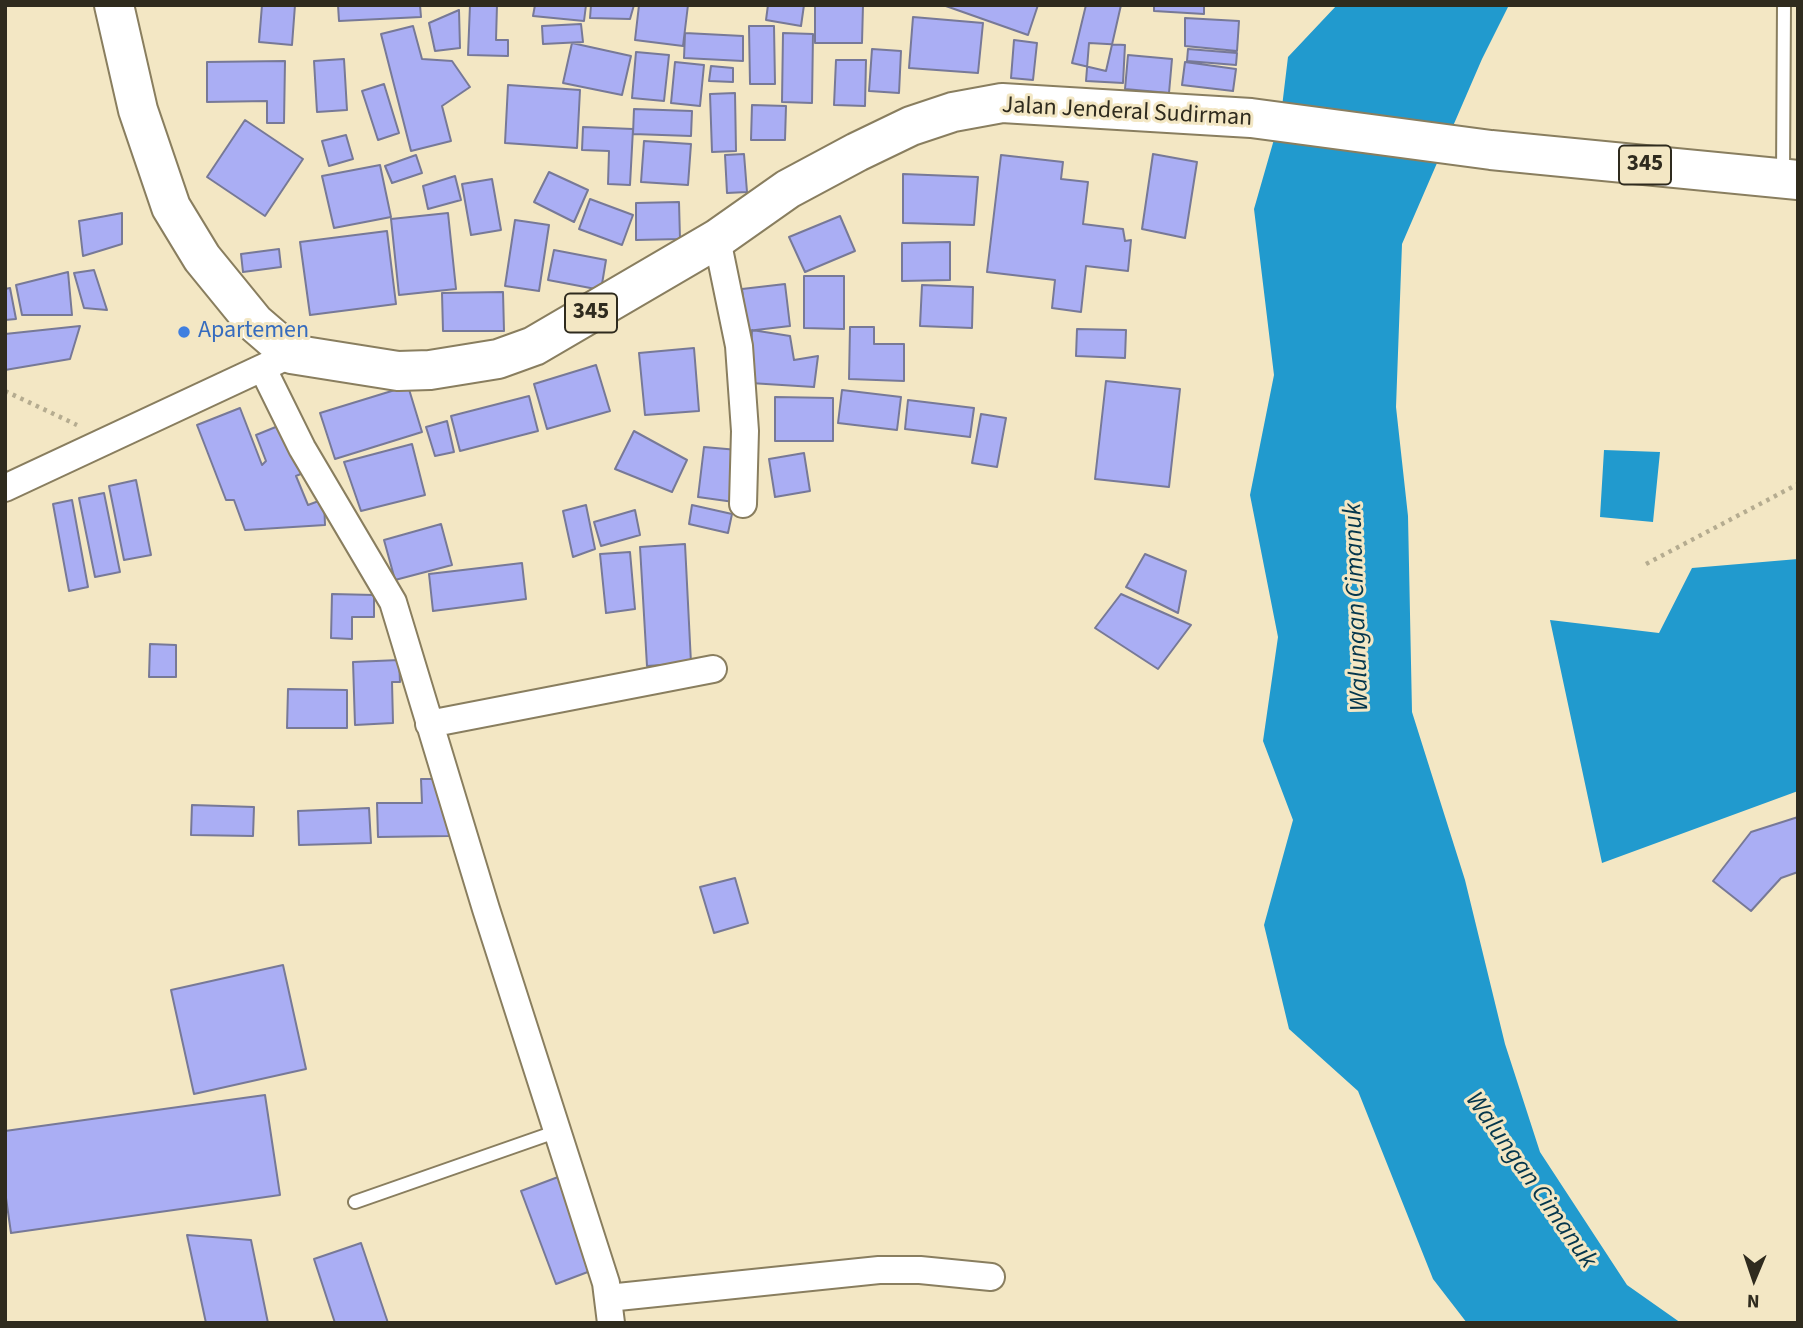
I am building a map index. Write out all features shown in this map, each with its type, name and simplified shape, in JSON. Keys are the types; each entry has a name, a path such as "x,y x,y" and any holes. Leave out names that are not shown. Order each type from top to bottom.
{"main road":[{"path":"114,5 138,110 171,208 202,258 255,323 277,361"},
{"name":"Jalan Jenderal Sudirman","path":"277,361 398,371 430,370 498,359 534,346 717,239 788,189 845,158 911,126 953,112 1002,103 1251,118 1491,150 1790,180"}],"street":[{"path":"717,239 739,346 745,431 743,504"},
{"path":"5,488 277,361 302,448 393,602 606,1283 610,1310 879,1270 920,1270 992,1277"},
{"path":"429,724 713,669"}],"lane":[{"path":"1784,5 1790,180"},
{"path":"355,1202 559,1131"}],"path":[{"path":"5,391 67,419 103,442"},
{"path":"1646,564 1798,484"}],"water":[{"name":"Walungan Cimanuk","path":"1337,5 1509,5 1482,59 1402,244 1396,407 1408,516 1412,712 1465,880 1505,1044 1540,1152 1627,1285 1681,1323 1467,1323 1433,1279 1358,1091 1289,1029 1264,925 1293,820 1263,741 1278,637 1250,495 1274,375 1254,209 1281,115 1288,57"},
{"path":"1604,450 1660,452 1653,522 1600,517"},
{"path":"1798,559 1798,791 1602,863 1550,620 1659,633 1692,568"}],"building":[{"path":"262,5 295,5 292,45 259,42"},
{"path":"338,5 420,5 421,17 339,21"},
{"path":"470,5 497,5 496,40 508,40 508,56 468,55"},
{"path":"535,5 586,5 584,21 533,16"},
{"path":"591,5 634,5 630,19 590,18"},
{"path":"639,5 688,5 683,46 635,40"},
{"path":"768,5 804,5 801,26 766,20"},
{"path":"815,5 863,5 862,43 815,43"},
{"path":"943,5 1038,5 1028,35"},
{"path":"1086,5 1121,5 1106,71 1072,63"},
{"path":"1154,5 1204,5 1204,14 1154,11"},
{"path":"459,10 460,48 435,51 429,23"},
{"path":"913,17 983,23 978,73 909,68"},
{"path":"1185,18 1239,21 1237,51 1185,46"},
{"path":"581,24 583,42 543,44 542,26"},
{"path":"413,26 422,59 452,61 470,87 442,106 451,141 411,151 381,34"},
{"path":"749,26 774,26 775,84 750,84"},
{"path":"685,33 743,36 743,61 684,58"},
{"path":"783,33 813,34 812,103 782,102"},
{"path":"1014,40 1037,43 1033,80 1011,78"},
{"path":"572,43 631,56 622,95 563,83"},
{"path":"1089,43 1125,45 1123,83 1086,81"},
{"path":"872,49 901,51 899,93 869,91"},
{"path":"1188,49 1237,53 1236,65 1187,61"},
{"path":"636,52 669,55 664,101 632,98"},
{"path":"1128,55 1172,59 1169,93 1125,89"},
{"path":"344,59 347,110 317,112 314,61"},
{"path":"836,60 866,60 865,106 834,105"},
{"path":"285,61 284,123 267,123 267,101 207,102 207,62"},
{"path":"675,62 704,65 700,106 671,103"},
{"path":"1185,62 1236,69 1233,91 1182,85"},
{"path":"711,66 733,68 733,82 709,81"},
{"path":"384,84 399,133 378,140 362,91"},
{"path":"508,85 580,90 577,148 505,143"},
{"path":"735,93 736,151 712,152 710,94"},
{"path":"752,105 786,106 785,140 751,140"},
{"path":"634,109 692,111 691,136 633,134"},
{"path":"245,120 303,159 265,216 207,177"},
{"path":"583,127 633,129 630,185 608,184 609,151 582,150"},
{"path":"346,135 353,159 329,166 322,141"},
{"path":"644,141 691,144 688,185 641,182"},
{"path":"744,154 747,192 727,193 725,155"},
{"path":"1153,154 1197,162 1185,238 1142,229"},
{"path":"416,155 422,173 392,183 385,166"},
{"path":"1001,155 1063,162 1061,179 1088,182 1083,224 1123,229 1125,241 1131,240 1128,271 1086,266 1081,312 1052,308 1055,280 987,272"},
{"path":"380,165 391,217 334,228 322,176"},
{"path":"549,172 588,190 574,222 534,202"},
{"path":"903,174 978,177 974,225 903,223"},
{"path":"455,176 461,200 428,209 423,186"},
{"path":"492,179 501,230 471,235 462,184"},
{"path":"590,199 633,215 622,245 579,229"},
{"path":"679,202 680,239 636,240 636,203"},
{"path":"122,213 122,244 83,256 79,221"},
{"path":"448,213 456,289 399,295 391,219"},
{"path":"840,216 855,251 805,272 789,237"},
{"path":"515,220 549,225 539,291 505,286"},
{"path":"387,231 396,304 310,315 300,242"},
{"path":"950,242 950,280 902,281 902,243"},
{"path":"279,249 281,267 243,272 241,254"},
{"path":"554,250 606,260 601,290 548,280"},
{"path":"94,270 107,310 84,308 74,273"},
{"path":"68,272 72,315 22,315 16,285"},
{"path":"804,276 844,276 844,329 804,328"},
{"path":"785,284 790,326 747,331 742,289"},
{"path":"922,285 973,287 972,328 920,326"},
{"path":"10,288 16,319 5,320 5,289"},
{"path":"503,292 504,331 443,331 442,293"},
{"path":"80,326 70,359 5,370 5,334"},
{"path":"850,327 874,327 874,344 904,344 904,381 849,379"},
{"path":"1077,329 1126,330 1125,358 1076,356"},
{"path":"752,330 790,336 794,360 818,356 814,387 750,383"},
{"path":"694,348 699,411 645,415 639,353"},
{"path":"596,365 610,411 547,429 534,384"},
{"path":"1106,381 1180,389 1169,487 1095,479"},
{"path":"408,386 422,432 335,459 320,413"},
{"path":"842,390 901,397 897,430 838,423"},
{"path":"529,396 538,431 460,451 451,416"},
{"path":"775,397 833,398 833,441 775,441"},
{"path":"908,400 974,408 970,437 905,429"},
{"path":"240,408 262,465 266,461 256,435 288,422 308,471 296,476 308,505 324,499 325,525 245,530 234,500 226,500 197,425"},
{"path":"981,414 1006,418 997,467 972,463"},
{"path":"447,421 454,452 435,456 426,427"},
{"path":"634,431 687,460 672,492 615,469"},
{"path":"412,444 425,495 361,511 344,462"},
{"path":"704,447 738,450 734,502 698,497"},
{"path":"804,453 810,491 775,497 769,459"},
{"path":"136,480 151,555 124,560 109,486"},
{"path":"104,493 120,572 95,577 79,498"},
{"path":"72,500 88,587 69,591 53,504"},
{"path":"586,505 595,549 573,557 563,511"},
{"path":"692,505 732,514 728,533 689,524"},
{"path":"635,510 640,535 601,546 594,522"},
{"path":"441,524 452,565 395,580 384,540"},
{"path":"685,544 691,663 647,666 640,547"},
{"path":"630,552 635,609 606,613 600,554"},
{"path":"1145,554 1186,571 1178,613 1126,587"},
{"path":"522,563 526,599 433,611 429,574"},
{"path":"332,594 374,595 374,617 352,617 352,639 331,638"},
{"path":"1121,594 1191,625 1158,669 1095,628"},
{"path":"150,644 176,645 176,677 149,677"},
{"path":"399,660 400,682 392,682 393,723 355,725 353,662"},
{"path":"288,689 347,690 347,728 287,728"},
{"path":"421,779 448,779 449,836 378,837 377,803 422,803"},
{"path":"192,805 254,807 253,836 191,835"},
{"path":"369,808 371,843 299,845 298,811"},
{"path":"1798,817 1798,872 1781,878 1751,911 1713,881 1751,832"},
{"path":"735,878 748,923 714,933 700,887"},
{"path":"283,965 306,1069 194,1094 171,990"},
{"path":"265,1095 280,1195 11,1233 5,1191 5,1131"},
{"path":"566,1174 601,1267 556,1284 521,1191"},
{"path":"187,1235 251,1240 268,1323 206,1323"},
{"path":"361,1243 388,1323 335,1323 314,1259"}],"place":[{"name":"Apartemen","path":"184,332"}]}
